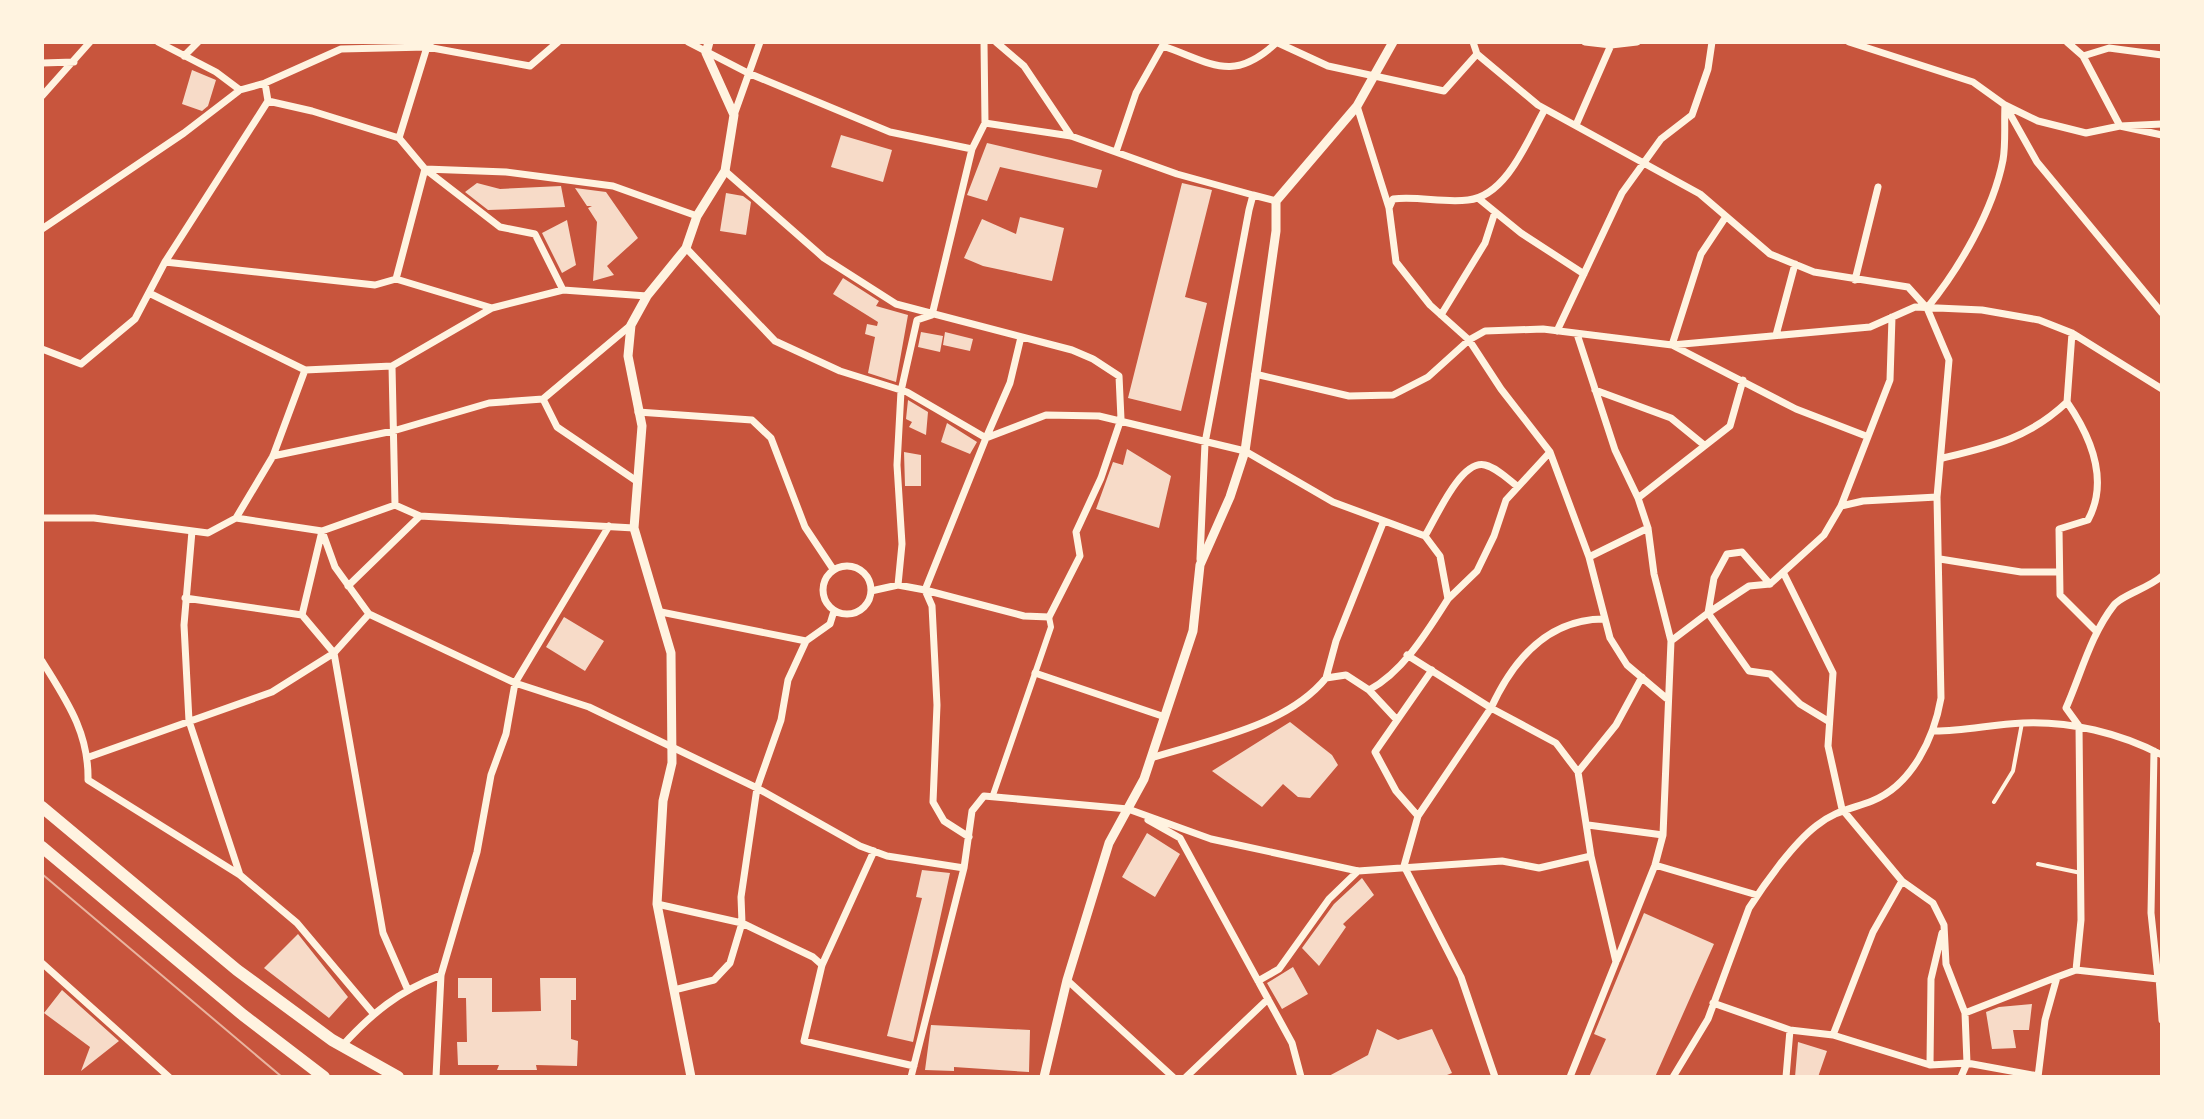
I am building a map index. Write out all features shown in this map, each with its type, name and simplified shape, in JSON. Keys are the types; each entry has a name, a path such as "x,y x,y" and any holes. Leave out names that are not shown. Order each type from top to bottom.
{"main road":[{"path":"42,807 237,970 342,1046 398,1077"},
{"path":"42,847 243,1015 324,1077"}],"street":[{"path":"42,96 90,42"},
{"path":"158,42 216,72 240,90"},
{"path":"184,56 198,42"},
{"path":"42,229 184,133 240,90 265,83 341,49 429,44 530,66 558,42"},
{"path":"688,42 748,73 890,132 972,149"},
{"path":"709,42 706,53 734,115"},
{"path":"273,456 393,431 489,403 543,399 631,325 647,296 686,248 697,216 725,171 734,115 760,42"},
{"path":"932,315 972,149 985,123 984,42"},
{"path":"996,42 1024,66 1071,136"},
{"path":"1200,565 1230,497 1245,451 1276,231 1276,201 1357,106 1393,42"},
{"path":"1473,42 1477,54 1545,109 1642,165 1700,194 1770,254 1855,280 1908,287 1927,308 1949,360 1943,458 1937,497 1941,698 1935,731 1897,789 1870,802 1842,809 1814,827 1757,895 1749,908 1703,1030 1673,1077"},
{"path":"1585,42 1611,45 1637,42"},
{"path":"1557,331 1622,193 1661,139 1692,115 1708,69 1712,42"},
{"path":"1849,42 1973,82 2005,105 2038,121 2086,133 2120,126 2162,124"},
{"path":"2067,42 2083,56 2120,126"},
{"path":"1116,152 1136,93 1164,44 1228,68 1244,67 1276,43 1328,66 1372,78 1444,91 1477,54"},
{"path":"399,138 429,44"},
{"path":"1576,125 1611,45"},
{"path":"2083,56 2109,48 2162,55"},
{"path":"42,63 74,62"},
{"path":"42,349 81,364 135,319 165,262 268,101 265,83"},
{"path":"268,101 399,138 425,169 500,227 535,234 563,290"},
{"path":"1927,308 1956,272 1990,199 2003,160 2005,105"},
{"path":"2005,105 2037,162 2162,313"},
{"path":"1357,106 1389,208 1396,262 1441,315 1469,340 1501,389 1550,452 1589,557 1610,638 1627,665 1666,698"},
{"path":"1389,208 1393,199 1478,198 1489,195 1518,157 1545,109"},
{"path":"985,123 1071,136 1276,201"},
{"path":"2120,126 2162,135"},
{"path":"425,169 506,172 613,186 697,216"},
{"path":"396,279 425,169"},
{"path":"725,171 824,258 896,304 1093,359 1119,376 1121,419 1101,478 1076,532 1080,556 1049,617 1051,627 993,795"},
{"path":"1855,280 1878,187"},
{"path":"1044,1077 1067,980 1109,843 1151,758 1193,631 1200,565 1205,443 1253,195"},
{"path":"1478,198 1584,274"},
{"path":"1441,315 1485,243 1495,212"},
{"path":"1672,345 1701,254 1725,218"},
{"path":"686,248 775,341 840,371 901,391 954,417 986,438"},
{"path":"165,262 375,285 396,279 492,308"},
{"path":"1776,335 1795,264"},
{"path":"149,293 305,370 392,366 492,308 563,290 647,296"},
{"path":"1255,374 1349,396 1393,395 1428,377 1469,340 1485,331 1557,331 1672,345 1870,327 1915,307 2039,320 2072,333 2162,389"},
{"path":"898,585 902,544 902,503 897,465 901,391 917,320 932,315"},
{"path":"1671,641 1749,586 1770,584 1824,535 1841,506 1890,380 1892,317"},
{"path":"631,325 628,356 642,426 634,528 671,653 672,748 663,801 657,904 691,1077"},
{"path":"2072,333 2067,402 2085,428 2099,476 2098,502 2088,520 2059,529 2058,572 2060,595 2096,631"},
{"path":"1570,1077 1655,865 1663,835 1666,698 1671,641 1654,574 1648,528 1638,498 1615,450 1577,334"},
{"path":"969,837 944,821 933,802 937,705 932,606 925,590 1010,383 1021,337"},
{"path":"1672,345 1796,409 1866,436"},
{"path":"392,366 395,505"},
{"path":"42,518 94,518 208,533 236,518 273,456 305,370"},
{"path":"1638,498 1730,426 1743,380"},
{"path":"1595,390 1671,418 1704,445"},
{"path":"543,399 557,427 638,482"},
{"path":"1943,458 1992,446 2043,425 2067,402"},
{"path":"638,412 752,420 771,438 805,527 833,569"},
{"path":"986,438 1046,415 1121,419 1245,451 1333,502 1425,536 1440,556 1448,599"},
{"path":"1369,690 1385,682 1421,641 1448,599 1477,571 1494,536 1506,500 1550,452"},
{"path":"1425,536 1458,478 1472,465 1484,465 1517,486"},
{"path":"1841,506 1863,501 1937,497"},
{"path":"236,518 322,531 395,505 420,516 634,528"},
{"path":"348,586 420,516"},
{"path":"1151,758 1232,732 1308,700 1326,678 1336,641 1383,523"},
{"path":"436,1077 441,975 477,852 491,775 509,722 515,683 609,526"},
{"path":"1589,557 1648,528"},
{"path":"192,531 185,598 189,721 240,875"},
{"path":"322,531 335,567 369,614 515,683 589,707 757,788 874,851 887,856 964,868"},
{"path":"302,615 322,531"},
{"path":"1770,584 1742,552 1727,554 1714,578 1708,613 1749,671 1770,674 1800,704 1828,721"},
{"path":"1940,559 2021,572 2058,572"},
{"path":"871,591 862,570 847,565 833,569 823,581 822,590 828,605 834,611 851,614 859,611 871,591 898,585 1024,616 1049,617"},
{"path":"1784,574 1833,673 1828,721 1832,777 1842,809 1902,881 1933,903 1944,925 1946,964 1965,1013 1967,1063 1961,1077"},
{"path":"2076,970 2081,873 2079,726 2066,708 2096,631 2115,603 2148,588 2162,576"},
{"path":"185,598 302,615 334,653 383,933 407,988"},
{"path":"674,990 706,984 721,975 730,963 742,923 741,897 757,788 781,720 788,680 806,641 830,624 834,611"},
{"path":"661,612 806,641"},
{"path":"89,757 272,692 334,653 369,614"},
{"path":"1495,1077 1461,977 1404,866 1418,816 1491,708 1502,685 1541,637 1580,619 1604,619"},
{"path":"1407,655 1491,708 1556,743 1578,772 1591,856 1616,962"},
{"path":"42,661 81,726 89,757 88,780 240,875 297,923 372,1012"},
{"path":"1418,816 1396,791 1375,752 1432,670"},
{"path":"1035,673 1165,717"},
{"path":"1326,678 1346,675 1369,690 1397,720"},
{"path":"1578,772 1616,725 1642,677"},
{"path":"1935,731 1963,731 2022,723 2079,726 2162,755"},
{"path":"2154,751 2151,913 2160,975 2162,1020"},
{"path":"911,1077 964,868 972,811 984,796 1128,809 1211,839 1358,871 1502,861 1539,868 1591,856"},
{"path":"1128,809 1180,838 1292,1043 1301,1077"},
{"path":"1588,825 1663,835"},
{"path":"874,851 822,965 804,1041 914,1066"},
{"path":"1655,865 1757,895"},
{"path":"1258,981 1279,969 1329,899 1358,871"},
{"path":"1833,1035 1873,932 1902,881"},
{"path":"657,904 742,923 813,957 822,965"},
{"path":"1930,1065 1931,979 1944,925"},
{"path":"42,963 163,1075"},
{"path":"1965,1013 2076,970 2160,975"},
{"path":"342,1046 372,1012 407,988 441,975"},
{"path":"1713,1003 1790,1030 1833,1035 1930,1065 1967,1063 2038,1077 2045,1020 2057,977"},
{"path":"1067,980 1173,1077"},
{"path":"1186,1077 1268,999"},
{"path":"1786,1077 1790,1030"}],"lane":[{"path":"42,306 42,323"},
{"path":"1994,802 2013,771 2022,723"},
{"path":"2038,864 2081,873"}],"building":[{"path":"192,70 216,80 208,106 202,111 182,104"},
{"path":"841,135 892,150 883,182 831,167"},
{"path":"987,143 1102,170 1097,188 1000,167 987,201 967,195"},
{"path":"477,183 500,189 561,186 565,207 488,210 465,192"},
{"path":"1182,183 1212,190 1185,297 1207,303 1181,411 1128,398"},
{"path":"575,188 606,192 638,238 607,266 614,275 593,281 597,222 588,208 592,206 587,206"},
{"path":"726,193 743,196 751,202 746,235 720,231"},
{"path":"1020,217 1064,228 1052,281 983,266 964,258 982,219 1016,234"},
{"path":"567,220 576,265 562,273 542,233"},
{"path":"843,278 879,301 876,306 908,315 896,382 868,373 875,337 865,334 867,324 877,326 878,322 833,294"},
{"path":"921,332 943,336 940,352 918,347"},
{"path":"945,332 973,339 970,351 943,345"},
{"path":"908,400 928,412 926,435 909,427 912,422 906,419"},
{"path":"947,423 977,442 970,454 941,442"},
{"path":"1127,449 1171,476 1159,528 1096,509 1113,462 1123,465"},
{"path":"904,452 921,455 921,486 905,486"},
{"path":"564,617 604,641 585,671 546,647"},
{"path":"1290,722 1332,755 1338,765 1310,798 1298,797 1283,784 1262,807 1212,771"},
{"path":"1147,833 1180,854 1155,897 1122,877"},
{"path":"922,870 950,873 913,1042 887,1036 922,898 916,897"},
{"path":"1362,878 1374,895 1343,924 1346,927 1319,966 1302,948 1334,904"},
{"path":"1644,913 1714,944 1655,1077 1589,1077 1606,1039 1594,1034"},
{"path":"298,934 348,997 329,1018 264,968"},
{"path":"1293,967 1308,994 1282,1009 1267,983"},
{"path":"458,978 492,978 492,1012 541,1011 540,978 576,978 576,1000 571,1000 571,1039 578,1041 577,1066 536,1065 537,1070 497,1070 499,1065 458,1065 457,1042 467,1042 466,998 458,998"},
{"path":"62,990 119,1041 81,1071 90,1047 44,1013"},
{"path":"2032,1004 2029,1030 2013,1030 2016,1048 1992,1049 1986,1012 1999,1007"},
{"path":"931,1025 1030,1030 1029,1072 954,1067 954,1071 925,1070"},
{"path":"1377,1029 1398,1040 1432,1029 1452,1073 1442,1077 1327,1077 1368,1055"},
{"path":"1798,1042 1827,1051 1818,1077 1795,1077"}],"tram line":[{"path":"42,874 282,1077"}]}
